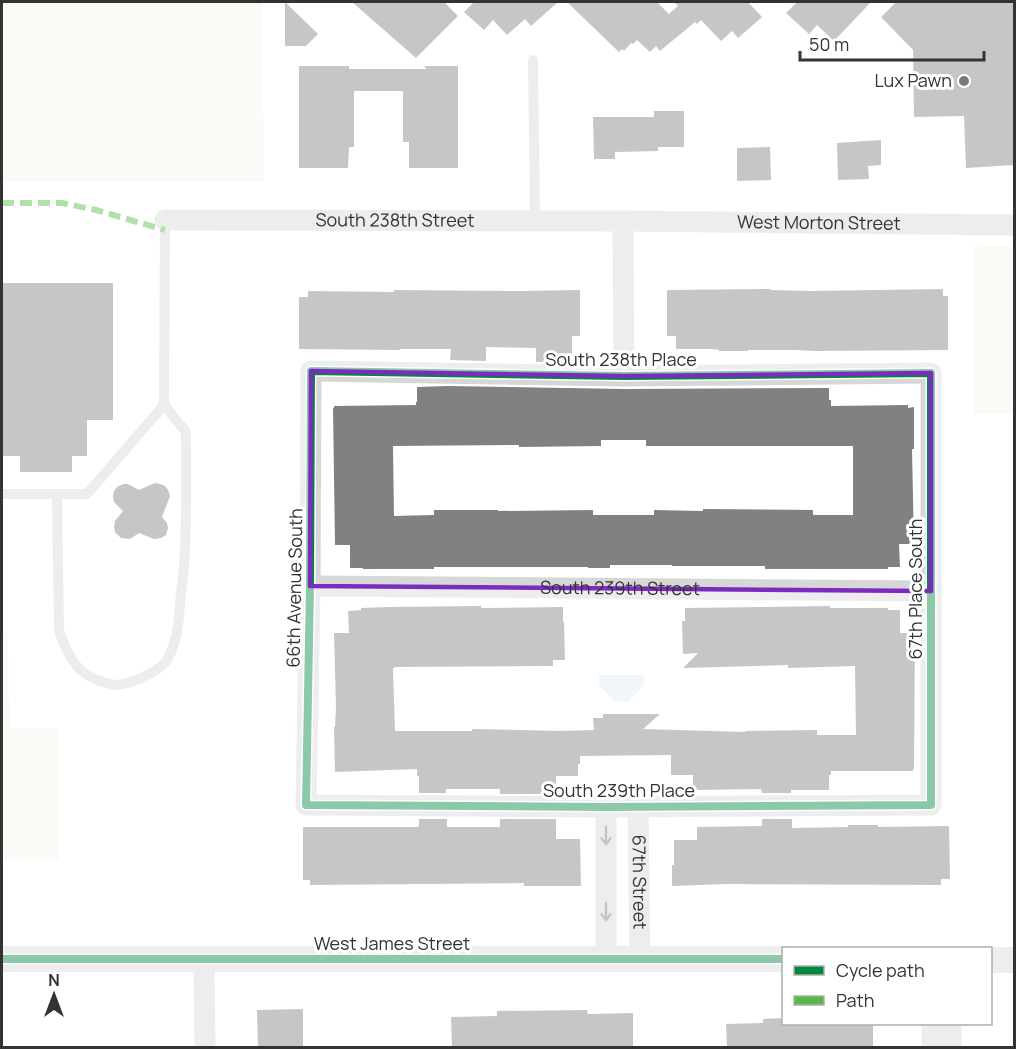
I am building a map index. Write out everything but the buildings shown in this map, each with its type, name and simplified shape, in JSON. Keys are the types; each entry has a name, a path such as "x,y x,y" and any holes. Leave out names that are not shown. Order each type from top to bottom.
{"street":[{"name":"South 238th Street","path":"165,220 623,221"},
{"name":"West Morton Street","path":"623,221 1014,225"},
{"path":"623,221 624,376"},
{"name":"South 238th Place","path":"312,370 624,376 931,373"},
{"name":"66th Avenue South","path":"306,805 312,370"},
{"name":"67th Place South","path":"931,373 932,805"},
{"name":"South 239th Street","path":"310,586 931,591"},
{"name":"South 239th Place","path":"306,805 606,807 932,805"},
{"name":"67th Street","path":"606,807 606,958"},
{"name":"67th Street","path":"638,807 640,958"},
{"name":"West James Street","path":"2,959 782,959"},
{"path":"204,960 205,1047"},
{"path":"992,960 1014,960"},
{"path":"932,1025 932,1047"},
{"path":"951,1025 951,1047"}],"lane":[{"path":"533,60 535,221"},
{"path":"57,494 59,631 67,651 76,666 96,681 114,685 134,681 151,673 166,661 177,633 185,547 186,432 164,405 165,220"},
{"path":"2,494 87,494 164,405"}],"highlighted area":[{"path":"311,371 624,376 931,373 931,591 310,586"}],"shaded area":[{"path":"2,2 262,2 264,182 2,182"},
{"path":"974,245 1014,247 1014,414 974,414"},
{"path":"2,633 8,633 9,728 58,728 59,859 2,859"},
{"path":"599,675 644,675 644,685 628,702 614,701 599,685"}],"marked path":[{"path":"2,203 62,203 96,210 165,230"}],"cycle path":[{"path":"311,371 624,376 931,373 931,805 606,807 306,805 311,371"},
{"path":"2,959 782,959"}],"place":[{"name":"Lux Pawn","path":"964,81"}]}
